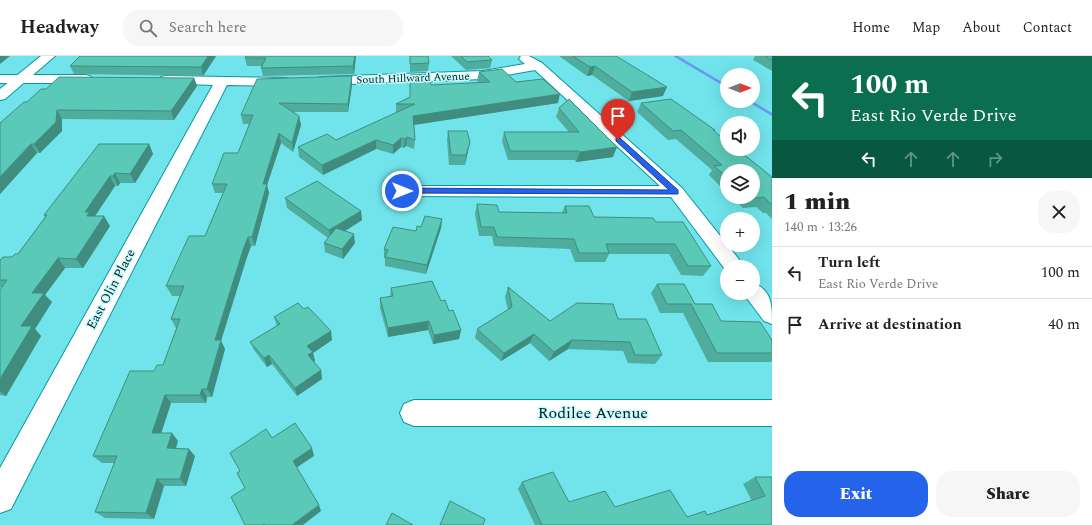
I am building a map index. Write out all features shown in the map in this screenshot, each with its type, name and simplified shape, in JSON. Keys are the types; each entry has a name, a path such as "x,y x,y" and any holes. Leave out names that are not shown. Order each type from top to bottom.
{"street":[{"path":"0,96 20,78 49,56"},
{"path":"521,56 538,66 676,192 729,260"},
{"name":"South Hillward Avenue","path":"312,81 483,75 538,66"},
{"path":"0,79 20,78 98,80"},
{"path":"152,80 296,81"},
{"name":"East Olin Place","path":"0,498 222,81"},
{"path":"402,191 676,192"},
{"path":"760,300 772,315"},
{"name":"Rodilee Avenue","path":"414,413 772,413"}],"building":[{"path":"80,56 208,56 201,67 70,66"},
{"path":"246,56 355,56 353,66 261,68 266,58 245,58"},
{"path":"410,56 428,56 429,63 410,64"},
{"path":"461,56 488,56 492,60 467,62"},
{"path":"573,56 616,56 667,87 632,92 595,66 590,67"},
{"path":"765,56 772,56 772,60"},
{"path":"502,69 516,82 543,79 560,94 413,116 415,140 407,137 405,139 401,138 393,145 376,140 322,165 298,147 327,134 336,140 415,104 396,104 410,97 410,75 430,74 431,85 490,82 479,72"},
{"path":"352,76 348,104 279,103 299,116 292,143 279,133 263,184 267,184 252,237 248,237 243,250 215,340 221,340 207,389 202,389 200,395 165,395 152,433 172,433 167,448 189,449 180,479 157,479 146,513 95,512 117,456 93,456 130,371 154,371 157,365 163,365 180,319 171,319 184,286 166,286 189,236 205,236 227,184 212,184 224,153 238,153 253,115 241,115 257,79"},
{"path":"59,77 194,78 171,111 57,110 56,122 34,144 31,144 0,177 0,123 24,102 27,102 41,89 46,89"},
{"path":"569,99 617,147 580,152 510,151 504,132 579,132 559,108"},
{"path":"671,99 715,130 713,130 720,136 720,156 746,156 756,164 721,164 681,130 673,131 641,103"},
{"path":"448,131 467,131 470,142 466,155 451,155"},
{"path":"99,144 149,144 130,174 115,173 113,176 110,176 85,212 89,212 87,216 104,216 76,259 58,258 32,293 44,293 21,326 32,326 0,379 0,290 7,280 0,280 0,260 3,257 12,257 15,254 18,254 47,215 44,215"},
{"path":"720,165 720,171 714,166"},
{"path":"760,167 772,177 772,204 764,197 760,198"},
{"path":"317,181 361,211 329,230 285,198"},
{"path":"477,204 497,205 499,212 567,213 565,206 589,206 594,217 653,218 656,222 683,222 711,266 688,266 675,244 606,244 609,253 579,253 574,239 497,237 494,227 481,227"},
{"path":"425,216 442,219 427,265 385,257 388,250 384,249 393,227 416,231 417,226 421,227"},
{"path":"336,228 354,234 342,249 324,243"},
{"path":"432,281 441,301 445,300 449,311 453,310 461,330 434,335 429,321 388,328 380,298 393,296 391,288"},
{"path":"657,284 684,284 695,304 712,304 721,321 760,322 772,340 772,353 717,353 691,304 667,304"},
{"path":"508,287 550,321 577,303 613,304 618,319 646,319 662,355 635,355 630,342 572,340 554,352 534,334 504,353 477,329 512,307"},
{"path":"298,303 304,309 308,307 331,331 307,346 313,352 308,355 321,370 295,388 269,355 264,358 250,342 280,324 274,317"},
{"path":"295,423 312,448 293,461 319,505 292,525 245,525 231,497 245,488 237,473 240,471 230,453 266,429 272,438"},
{"path":"553,472 569,502 605,491 615,507 670,490 687,517 705,511 707,515 765,496 755,477 772,477 772,525 542,525 522,482"},
{"path":"450,501 485,519 483,525 440,525"},
{"path":"392,513 413,525 386,525"}],"waterway":[{"path":"675,56 720,83"},
{"path":"760,108 772,115"}],"route":[{"path":"402,191 676,192 618,140"}]}
